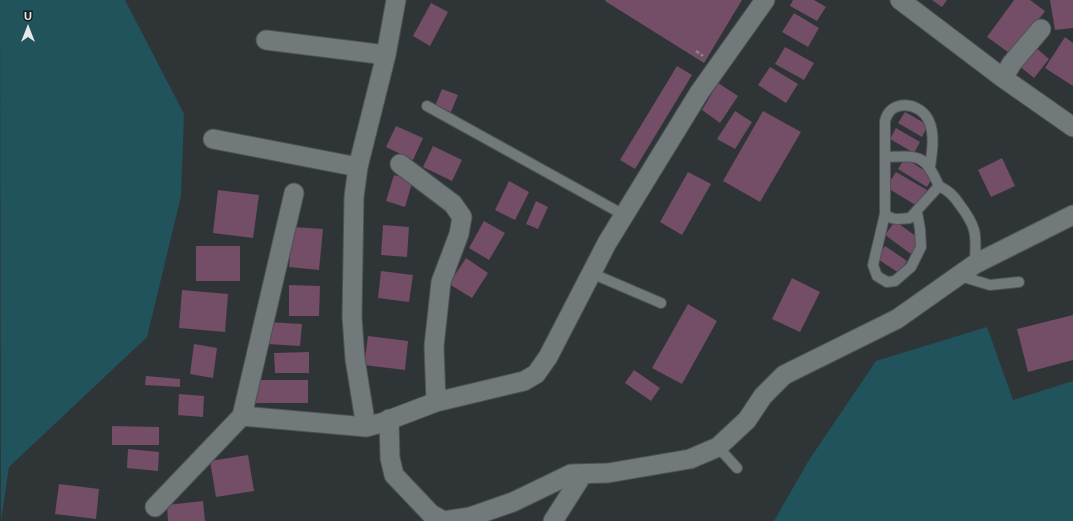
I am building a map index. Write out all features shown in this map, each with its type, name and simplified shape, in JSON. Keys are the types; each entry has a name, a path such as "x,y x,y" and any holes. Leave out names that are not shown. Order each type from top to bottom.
{"street":[{"path":"366,427 356,359 352,317 354,197 358,166 386,55 396,0"},
{"path":"242,416 345,423 366,427 381,423 436,402 524,381 536,374 548,357 591,273 624,216 699,93 765,0"},
{"path":"900,0 1003,78 1073,127"},
{"path":"1003,78 1012,63 1041,28"},
{"path":"266,40 386,55"},
{"path":"213,139 358,166"},
{"path":"400,164 453,204 462,217 459,234 441,282 434,346 436,402"},
{"path":"155,507 242,416 294,193"},
{"path":"389,419 390,458 394,475 431,514 444,521 470,517 513,502 571,474 608,473 690,459 718,447 747,420 763,396 784,375 897,319 975,264 1073,214"},
{"path":"553,521 583,474"}],"lane":[{"path":"917,212 921,246 910,266 895,281 887,282 878,276 873,265 885,214 886,114 904,105 911,105 922,110 930,122 933,149 930,167"},
{"path":"427,106 624,216"},
{"path":"885,157 910,156 921,159 930,167 939,186 950,191 972,221 976,240 975,264"},
{"path":"885,214 889,218 910,218 939,186"},
{"path":"591,273 661,303"},
{"path":"960,276 990,285 1019,282"},
{"path":"718,447 737,468"}],"shaded area":[{"path":"0,0 125,0 184,114 181,196 147,337 9,467 1,521"},
{"path":"987,327 1013,400 1073,381 1073,521 774,521 809,460 876,361"}],"building":[{"path":"742,0 704,63 605,1"},
{"path":"793,0 814,0 826,7 817,21 790,6"},
{"path":"932,0 947,0 942,7"},
{"path":"1014,0 1030,0 1045,11 1012,55 987,37"},
{"path":"1050,0 1073,0 1073,28 1055,30"},
{"path":"431,3 448,12 430,46 413,36"},
{"path":"794,13 819,28 808,47 782,32"},
{"path":"1065,37 1073,43 1073,86 1045,68"},
{"path":"1034,46 1049,59 1034,78 1018,65"},
{"path":"785,47 814,63 804,80 775,64"},
{"path":"677,66 692,75 635,169 620,160"},
{"path":"770,67 798,84 786,103 758,85"},
{"path":"718,83 738,96 720,123 702,110"},
{"path":"442,89 458,95 451,112 435,106"},
{"path":"735,111 752,122 735,149 717,139"},
{"path":"763,111 801,132 760,202 723,181"},
{"path":"905,112 928,125 922,137 898,123"},
{"path":"396,126 423,138 413,160 386,147"},
{"path":"896,128 920,142 914,153 890,139"},
{"path":"433,146 462,160 452,181 423,167"},
{"path":"905,158 933,176 927,187 898,169"},
{"path":"1002,158 1015,186 991,197 978,170"},
{"path":"688,172 711,184 682,235 660,222"},
{"path":"896,172 927,190 917,206 886,187"},
{"path":"394,175 413,180 405,207 386,201"},
{"path":"509,181 529,192 515,220 495,210"},
{"path":"218,190 259,195 253,238 213,233"},
{"path":"536,201 548,207 538,229 526,224"},
{"path":"484,221 505,233 489,260 469,248"},
{"path":"895,221 921,240 911,254 885,235"},
{"path":"383,225 409,227 407,257 381,255"},
{"path":"293,227 323,229 319,270 289,267"},
{"path":"196,246 240,246 240,281 196,281"},
{"path":"885,246 907,261 899,273 876,258"},
{"path":"466,258 488,273 472,298 449,284"},
{"path":"381,271 413,275 409,302 378,298"},
{"path":"792,278 820,292 800,332 772,319"},
{"path":"289,285 320,286 319,316 289,316"},
{"path":"182,290 228,294 225,332 179,328"},
{"path":"688,304 717,321 682,384 652,368"},
{"path":"1073,315 1073,360 1028,372 1017,329"},
{"path":"268,322 302,324 300,346 267,344"},
{"path":"368,336 408,341 405,370 364,365"},
{"path":"194,344 217,348 213,378 190,374"},
{"path":"309,352 309,373 275,373 274,353"},
{"path":"634,370 660,388 651,401 625,383"},
{"path":"146,376 180,379 180,387 145,385"},
{"path":"256,380 308,380 308,403 256,403"},
{"path":"179,394 204,396 203,417 178,415"},
{"path":"112,426 159,427 159,445 112,445"},
{"path":"128,449 159,452 158,471 127,468"},
{"path":"248,455 254,491 216,497 210,461"},
{"path":"59,484 99,489 96,519 55,514"},
{"path":"203,501 205,521 168,521 167,505"}]}
